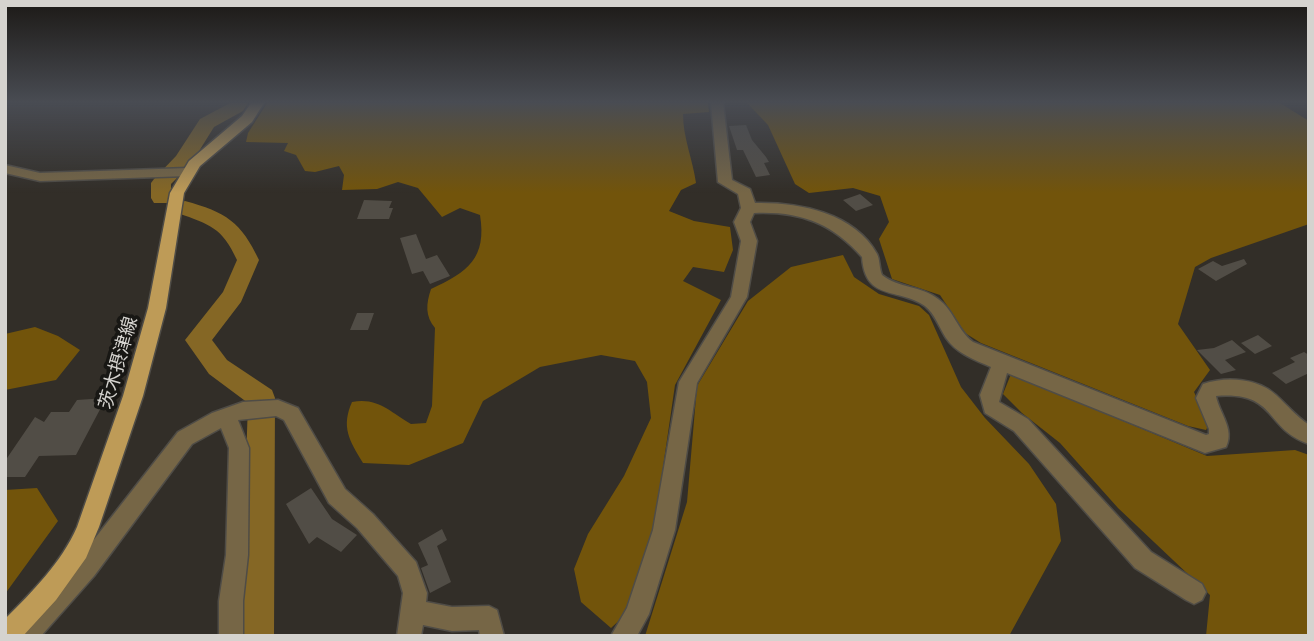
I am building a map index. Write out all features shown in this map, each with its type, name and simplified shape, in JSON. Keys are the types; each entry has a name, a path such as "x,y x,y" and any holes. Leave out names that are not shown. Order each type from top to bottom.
{"main road":[{"name":"茨木摂津線","path":"6,636 48,592 78,550 133,396 157,308 168,256 173,207 183,172 230,133"}],"street":[{"path":"623,636 636,614 664,530 688,382 739,297 749,241 742,222 749,208 744,192 726,182 720,133"},
{"path":"5,169 40,177 183,172"},
{"path":"749,208 794,208 817,214 837,224 856,239 870,256 874,278 891,288 930,300 939,310 950,334 967,347 1002,363 1205,444 1219,441 1219,429 1206,398 1210,389 1252,388 1264,394 1298,429 1309,436"},
{"path":"1002,363 988,396 989,405 994,412 1021,425 1143,560 1194,592"},
{"path":"24,636 93,559 185,438 234,413 278,408 291,414 337,496 365,521 408,570 415,593 409,636"},
{"path":"231,636 239,447 234,413"},
{"path":"413,611 452,619 489,618 492,636"}],"shaded area":[{"path":"248,133 685,133 696,183 681,190 669,211 694,221 730,227 733,250 724,272 693,267 683,281 721,300 675,385 654,529 624,616 611,628 581,602 574,569 588,534 624,476 651,418 647,382 635,361 601,355 540,367 483,401 463,443 409,465 363,463 348,433 347,419 352,402 377,404 411,424 426,423 432,406 435,328 428,314 429,294 431,289 455,276 472,262 480,242 480,215 460,208 442,217 418,188 398,182 377,189 342,190 344,175 339,166 315,172 305,171 296,155 284,151 288,143 246,142"},
{"path":"772,133 1309,133 1309,224 1211,258 1195,267 1178,324 1210,370 1194,392 1209,424 1206,430 1188,426 981,343 965,333 940,295 892,279 879,239 889,222 880,196 853,188 809,193 795,184"},
{"path":"843,255 854,277 879,294 919,306 929,315 961,387 985,418 1029,464 1056,504 1061,541 1009,636 645,636 687,502 697,386 748,301 791,267"},
{"path":"35,327 58,336 80,350 56,380 5,390 5,334"},
{"path":"1011,374 1207,456 1295,450 1309,455 1309,636 1206,636 1210,595 1118,508 1060,443 1003,394"},
{"path":"37,488 58,521 5,594 5,490"}],"building":[{"path":"731,133 749,133 769,162 764,163 770,175 756,177 743,150 737,150"},
{"path":"860,194 873,205 856,211 843,200"},
{"path":"364,200 392,201 389,208 393,208 389,219 357,219"},
{"path":"416,234 426,259 437,255 450,276 430,284 423,271 412,274 400,238"},
{"path":"1244,259 1247,264 1216,281 1198,269 1213,261 1222,266"},
{"path":"357,313 374,313 368,330 350,330"},
{"path":"1258,335 1272,346 1255,354 1241,343"},
{"path":"1232,340 1246,352 1225,360 1236,370 1221,374 1197,350 1214,348"},
{"path":"1304,352 1309,355 1309,373 1286,384 1272,373 1295,362 1290,358"},
{"path":"106,398 76,455 39,456 25,477 5,477 5,461 35,417 44,422 51,412 69,412 77,400"},
{"path":"311,488 332,519 357,535 341,552 317,537 309,544 286,504"},
{"path":"442,529 447,540 437,546 451,582 430,593 421,568 428,565 418,543"}],"waterway":[{"path":"161,198 161,183 184,160 201,133"},
{"path":"185,208 224,224 236,236 248,260 233,296 198,340 218,367 262,398 257,636"}]}
